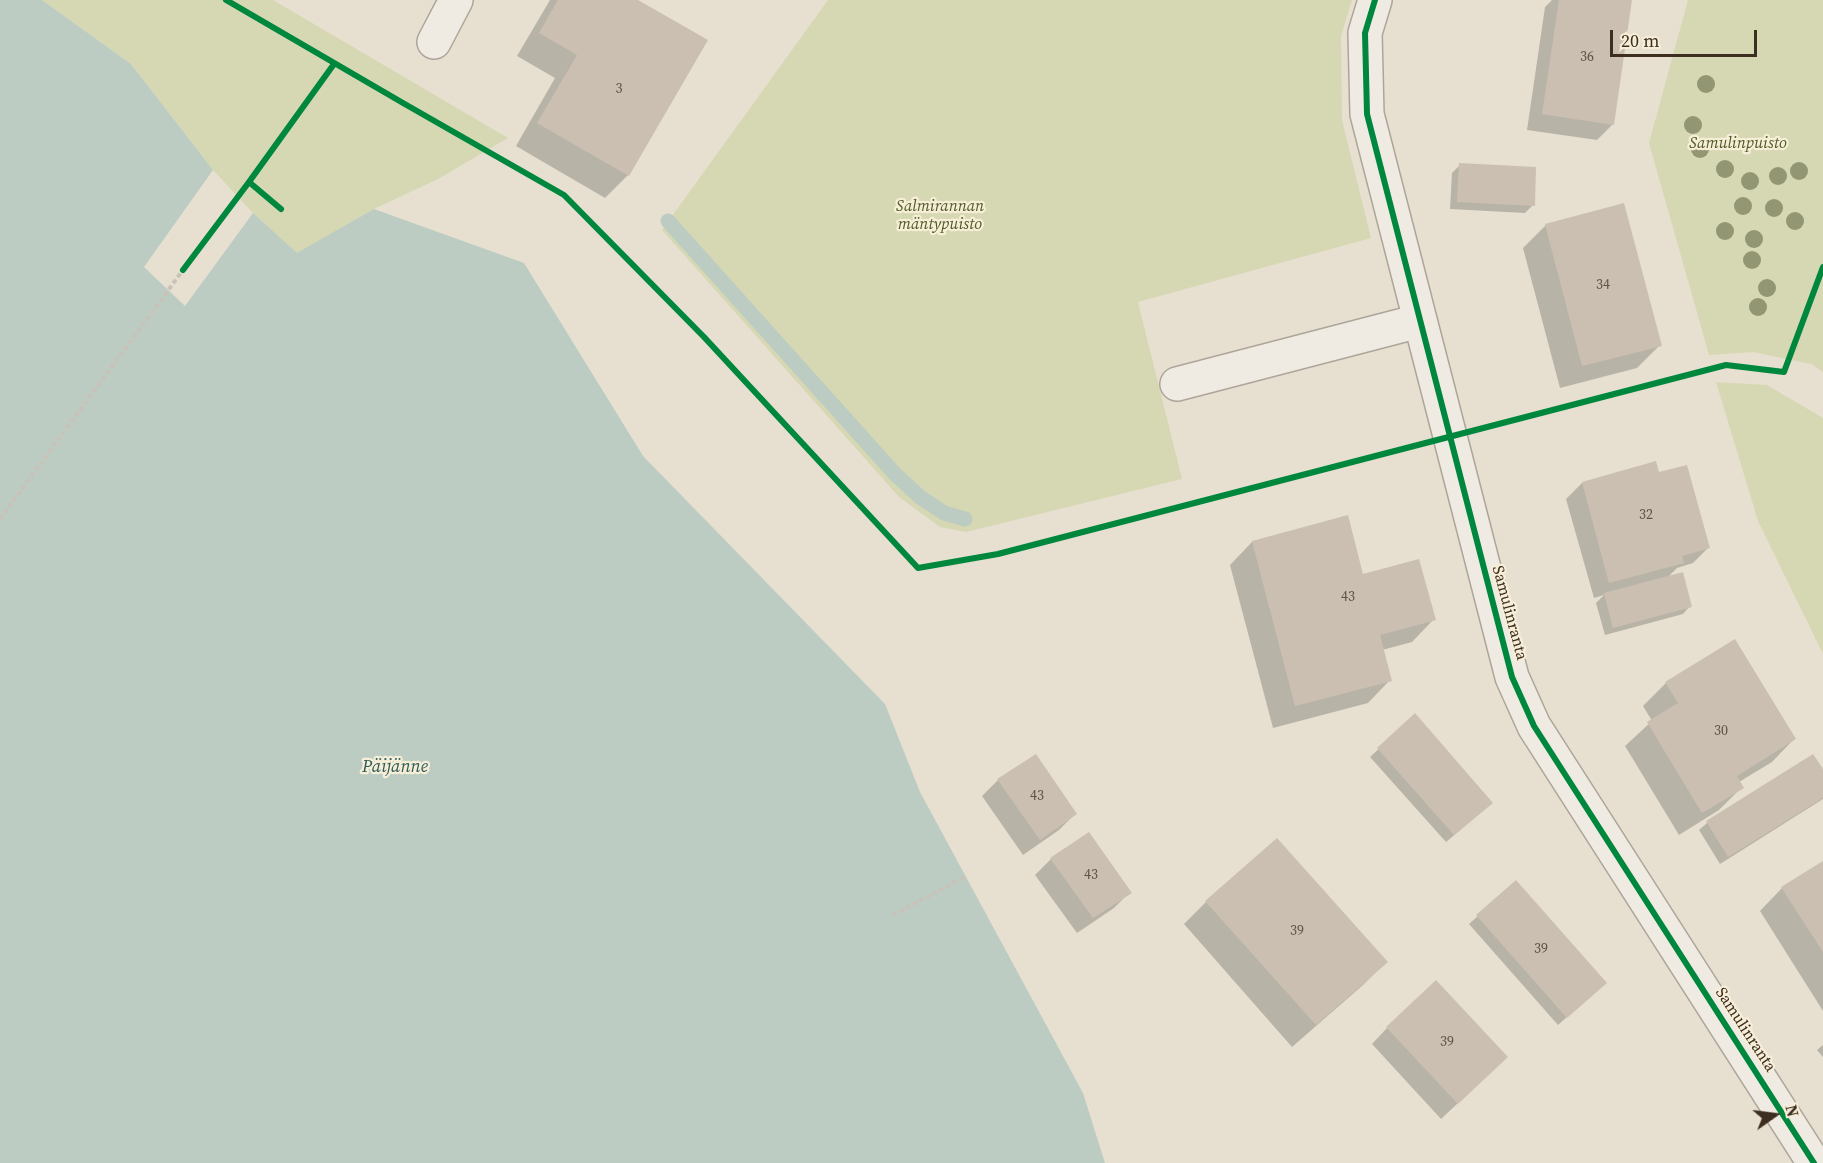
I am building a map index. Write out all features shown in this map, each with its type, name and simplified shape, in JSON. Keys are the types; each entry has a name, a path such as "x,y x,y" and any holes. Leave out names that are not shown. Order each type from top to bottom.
{"street":[{"path":"434,42 456,0"},
{"name":"Samulinranta","path":"1375,0 1365,33 1366,114 1512,677 1534,726 1814,1163"},
{"path":"1177,384 1419,321"}],"path":[{"path":"0,519 190,261"},
{"path":"893,915 966,876"}],"green space":[{"path":"42,0 273,0 508,138 438,179 374,209 297,254 253,213 213,170 131,64"},
{"name":"Salmirannan mäntypuisto","path":"828,0 1352,0 1341,36 1342,120 1371,238 1138,302 1182,479 966,532 940,527 899,497 662,230"},
{"name":"Samulinpuisto","path":"1688,0 1823,0 1823,372 1811,364 1753,352 1709,355 1649,143"},
{"path":"1716,382 1767,385 1823,418 1823,654 1758,521"}],"water":[{"name":"Päijänne","path":"0,0 42,0 131,64 213,170 144,267 185,306 253,213 297,253 374,209 524,263 643,456 885,704 920,792 1083,1093 1105,1163 0,1163"}],"building":[{"path":"558,0 638,0 708,40 629,176 537,123 577,55 539,33"},
{"path":"1559,0 1632,0 1614,125 1542,114"},
{"path":"1459,163 1536,167 1535,206 1457,202"},
{"path":"1624,203 1662,346 1582,366 1545,224"},
{"path":"1656,461 1659,472 1687,465 1710,548 1682,556 1684,563 1609,583 1582,482"},
{"path":"1348,515 1363,574 1419,559 1436,620 1380,635 1392,681 1295,706 1252,541"},
{"path":"1683,572 1692,607 1613,628 1604,593"},
{"path":"1735,639 1796,739 1737,776 1744,788 1702,813 1647,722 1678,703 1665,682"},
{"path":"1415,713 1493,803 1454,835 1377,748"},
{"path":"1036,754 1077,814 1040,840 997,779"},
{"path":"1813,754 1823,769 1823,798 1728,857 1706,821"},
{"path":"1089,832 1132,893 1093,918 1050,858"},
{"path":"1277,838 1388,962 1316,1025 1205,901"},
{"path":"1823,861 1823,952 1781,887"},
{"path":"1516,880 1607,983 1567,1018 1476,915"},
{"path":"1436,980 1508,1057 1458,1104 1386,1027"}],"waterway":[{"path":"668,221 895,474 920,497 944,513 965,519"}],"cycle path":[{"path":"226,0 564,195 704,337 918,568 998,554 1726,365 1784,372 1823,267"},
{"path":"1375,0 1365,33 1367,114 1512,677 1534,726 1814,1163"},
{"path":"281,209 249,182 334,64"},
{"path":"183,270 249,182"}]}
